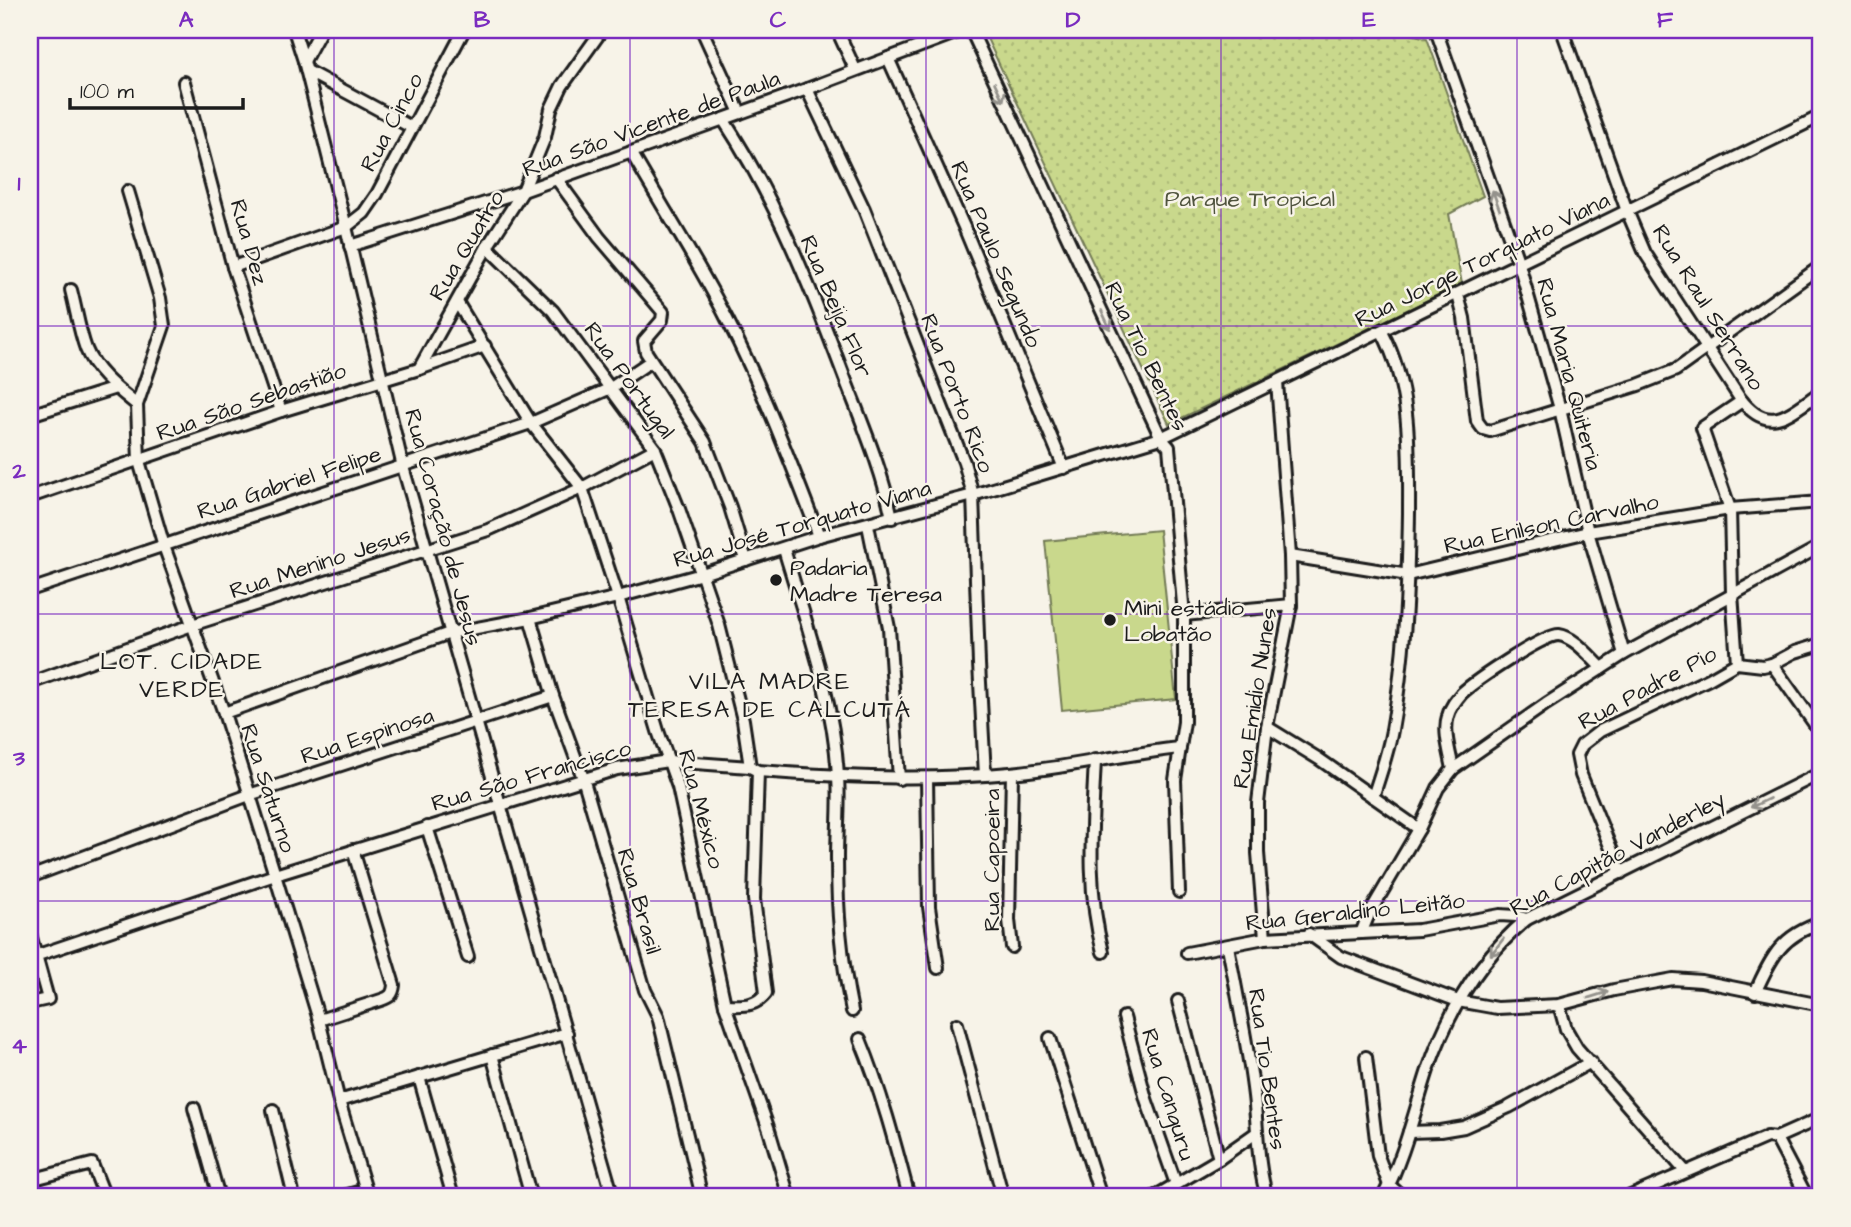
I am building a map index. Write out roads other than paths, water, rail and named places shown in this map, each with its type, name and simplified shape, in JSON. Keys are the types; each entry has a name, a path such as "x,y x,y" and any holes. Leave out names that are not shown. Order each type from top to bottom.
{"street":[{"name":"Rua Coração de Jesus","path":"294,30 306,66 403,467 613,1197"},
{"path":"321,30 306,66 411,127"},
{"name":"Rua Cinco","path":"346,227 364,213 377,194 464,30"},
{"name":"Rua Quatro","path":"419,369 487,247 523,191 545,137 551,109 562,86 602,30"},
{"path":"702,30 740,113"},
{"path":"837,30 855,69"},
{"name":"Rua São Vicente de Paula","path":"350,246 523,191 963,30"},
{"name":"Rua Tio Bentes","path":"971,30 1161,438 1169,447 1184,615 1185,722 1175,780 1179,892"},
{"name":"Rua Maria Quiteria","path":"1436,30 1519,264 1560,409 1588,532 1624,654"},
{"name":"Rua Raul Serrano","path":"1562,30 1627,211 1645,253 1742,401 1760,418 1772,419 1788,414 1821,392"},
{"name":"Rua Paulo Segundo","path":"888,58 969,240 1064,468"},
{"name":"Rua Dez","path":"184,82 233,267 281,411"},
{"name":"Rua Porto Rico","path":"807,89 869,221 964,462 973,495 985,775"},
{"name":"Rua Jorge Torquato Viana","path":"1161,438 1821,116"},
{"name":"Rua Beija Flor","path":"723,119 771,206 817,304 873,450 892,518"},
{"path":"631,152 700,267 729,322 789,459 819,536"},
{"path":"556,178 599,237 663,312 662,320 643,341 646,352 705,442 730,506 746,560"},
{"name":"Rua Saturno","path":"128,191 160,298 164,327 137,405 139,461 164,546 223,713 275,875 367,1194"},
{"path":"233,267 346,227"},
{"name":"Rua Portugal","path":"487,247 553,311 655,449 668,477 702,574 733,678 754,769 754,899 765,993 761,1000 750,1006 725,1005"},
{"path":"1458,295 1464,318 1477,421 1483,429 1490,431 1638,385 1676,370 1821,266"},
{"path":"71,290 86,349 97,368 137,405"},
{"name":"Rua México","path":"457,302 531,423 582,488 678,787 725,1005 789,1197"},
{"path":"1373,797 1392,732 1408,575 1408,414 1402,385 1382,332"},
{"name":"Rua São Sebastião","path":"30,497 485,345"},
{"name":"Rua Gabriel Felipe","path":"30,590 531,423 611,388 651,361"},
{"name":"Rua Emidio Nunes","path":"1265,938 1258,830 1261,772 1291,605 1277,382"},
{"path":"30,415 116,388"},
{"path":"1737,663 1730,509 1702,428 1742,401"},
{"name":"Rua José Torquato Viana","path":"223,713 450,633 530,618 702,574 819,536 973,495 1161,438"},
{"name":"Rua Menino Jesus","path":"30,682 192,625 488,530 582,488 655,449"},
{"name":"Rua Enilson Carvalho","path":"1290,556 1408,575 1588,532 1730,509 1821,502"},
{"path":"868,525 889,628 898,779"},
{"path":"1362,931 1368,914 1419,829 1438,788 1453,769 1624,654 1821,546"},
{"path":"784,549 821,680 831,726 838,777 838,909 841,956 852,1011"},
{"path":"1184,615 1291,605"},
{"name":"Rua Brasil","path":"530,618 553,696 583,778 638,967 663,1032 702,1197"},
{"path":"1453,769 1447,718 1452,704 1475,683 1530,648 1557,635 1566,637 1602,668"},
{"name":"Rua Padre Pio","path":"1621,873 1581,775 1577,755 1582,745 1600,731 1737,663 1763,666 1772,664 1795,652 1821,644"},
{"path":"1772,664 1821,733"},
{"name":"Rua Espinosa","path":"30,877 249,795 553,696"},
{"path":"1267,727 1319,759 1419,829"},
{"name":"Rua São Francisco","path":"35,956 352,850 617,769 668,761 838,777 927,778 1012,773 1180,748"},
{"path":"1095,760 1091,874 1095,923 1103,953"},
{"name":"Rua Capoeira","path":"1012,773 1009,920 1012,947"},
{"name":"Rua Capitão Vanderley","path":"1383,1197 1409,1132 1438,1042 1467,986 1505,937 1527,919 1821,773"},
{"path":"927,778 929,907 938,968"},
{"path":"427,827 468,957"},
{"path":"319,1020 390,997 394,985 352,850"},
{"name":"Rua Geraldino Leitão","path":"1187,953 1265,938 1419,930 1500,915 1527,919"},
{"path":"1755,993 1779,946 1796,934 1821,923"},
{"path":"30,934 48,999 30,1003"},
{"path":"1309,934 1341,957 1458,1001 1497,1008 1559,1006 1614,990 1667,980 1701,981 1821,1005"},
{"name":"Rua Tio Bentes","path":"1228,946 1246,1046 1267,1197"},
{"path":"1178,1001 1219,1159"},
{"path":"1559,1006 1571,1039 1685,1171"},
{"name":"Rua Canguru","path":"1124,1017 1146,1099 1176,1184"},
{"path":"957,1024 1003,1197"},
{"path":"339,1101 567,1033"},
{"path":"1050,1038 1101,1197"},
{"path":"860,1039 885,1110 909,1197"},
{"path":"492,1055 531,1197"},
{"path":"1366,1057 1378,1156 1390,1185 1403,1197"},
{"path":"1409,1132 1440,1132 1464,1127 1509,1107 1591,1062"},
{"path":"419,1077 453,1197"},
{"path":"194,1108 219,1197"},
{"path":"273,1110 294,1197"},
{"path":"1628,1197 1767,1137 1776,1138 1821,1118"},
{"path":"1154,1197 1219,1159 1256,1133"},
{"path":"1776,1138 1807,1197"},
{"path":"30,1180 92,1164 105,1197"},
{"path":"341,1197 367,1194"}],"place":[{"name":"Padaria Madre Teresa","path":"776,580"},
{"name":"Mini estádio Lobatão","path":"1110,620"}],"district":[{"name":"LOT. CIDADE VERDE","path":"182,675"},
{"name":"VILA MADRE TERESA DE CALCUTÁ","path":"770,695"}],"park label":[{"name":"Parque Tropical","path":"1250,198"}]}
